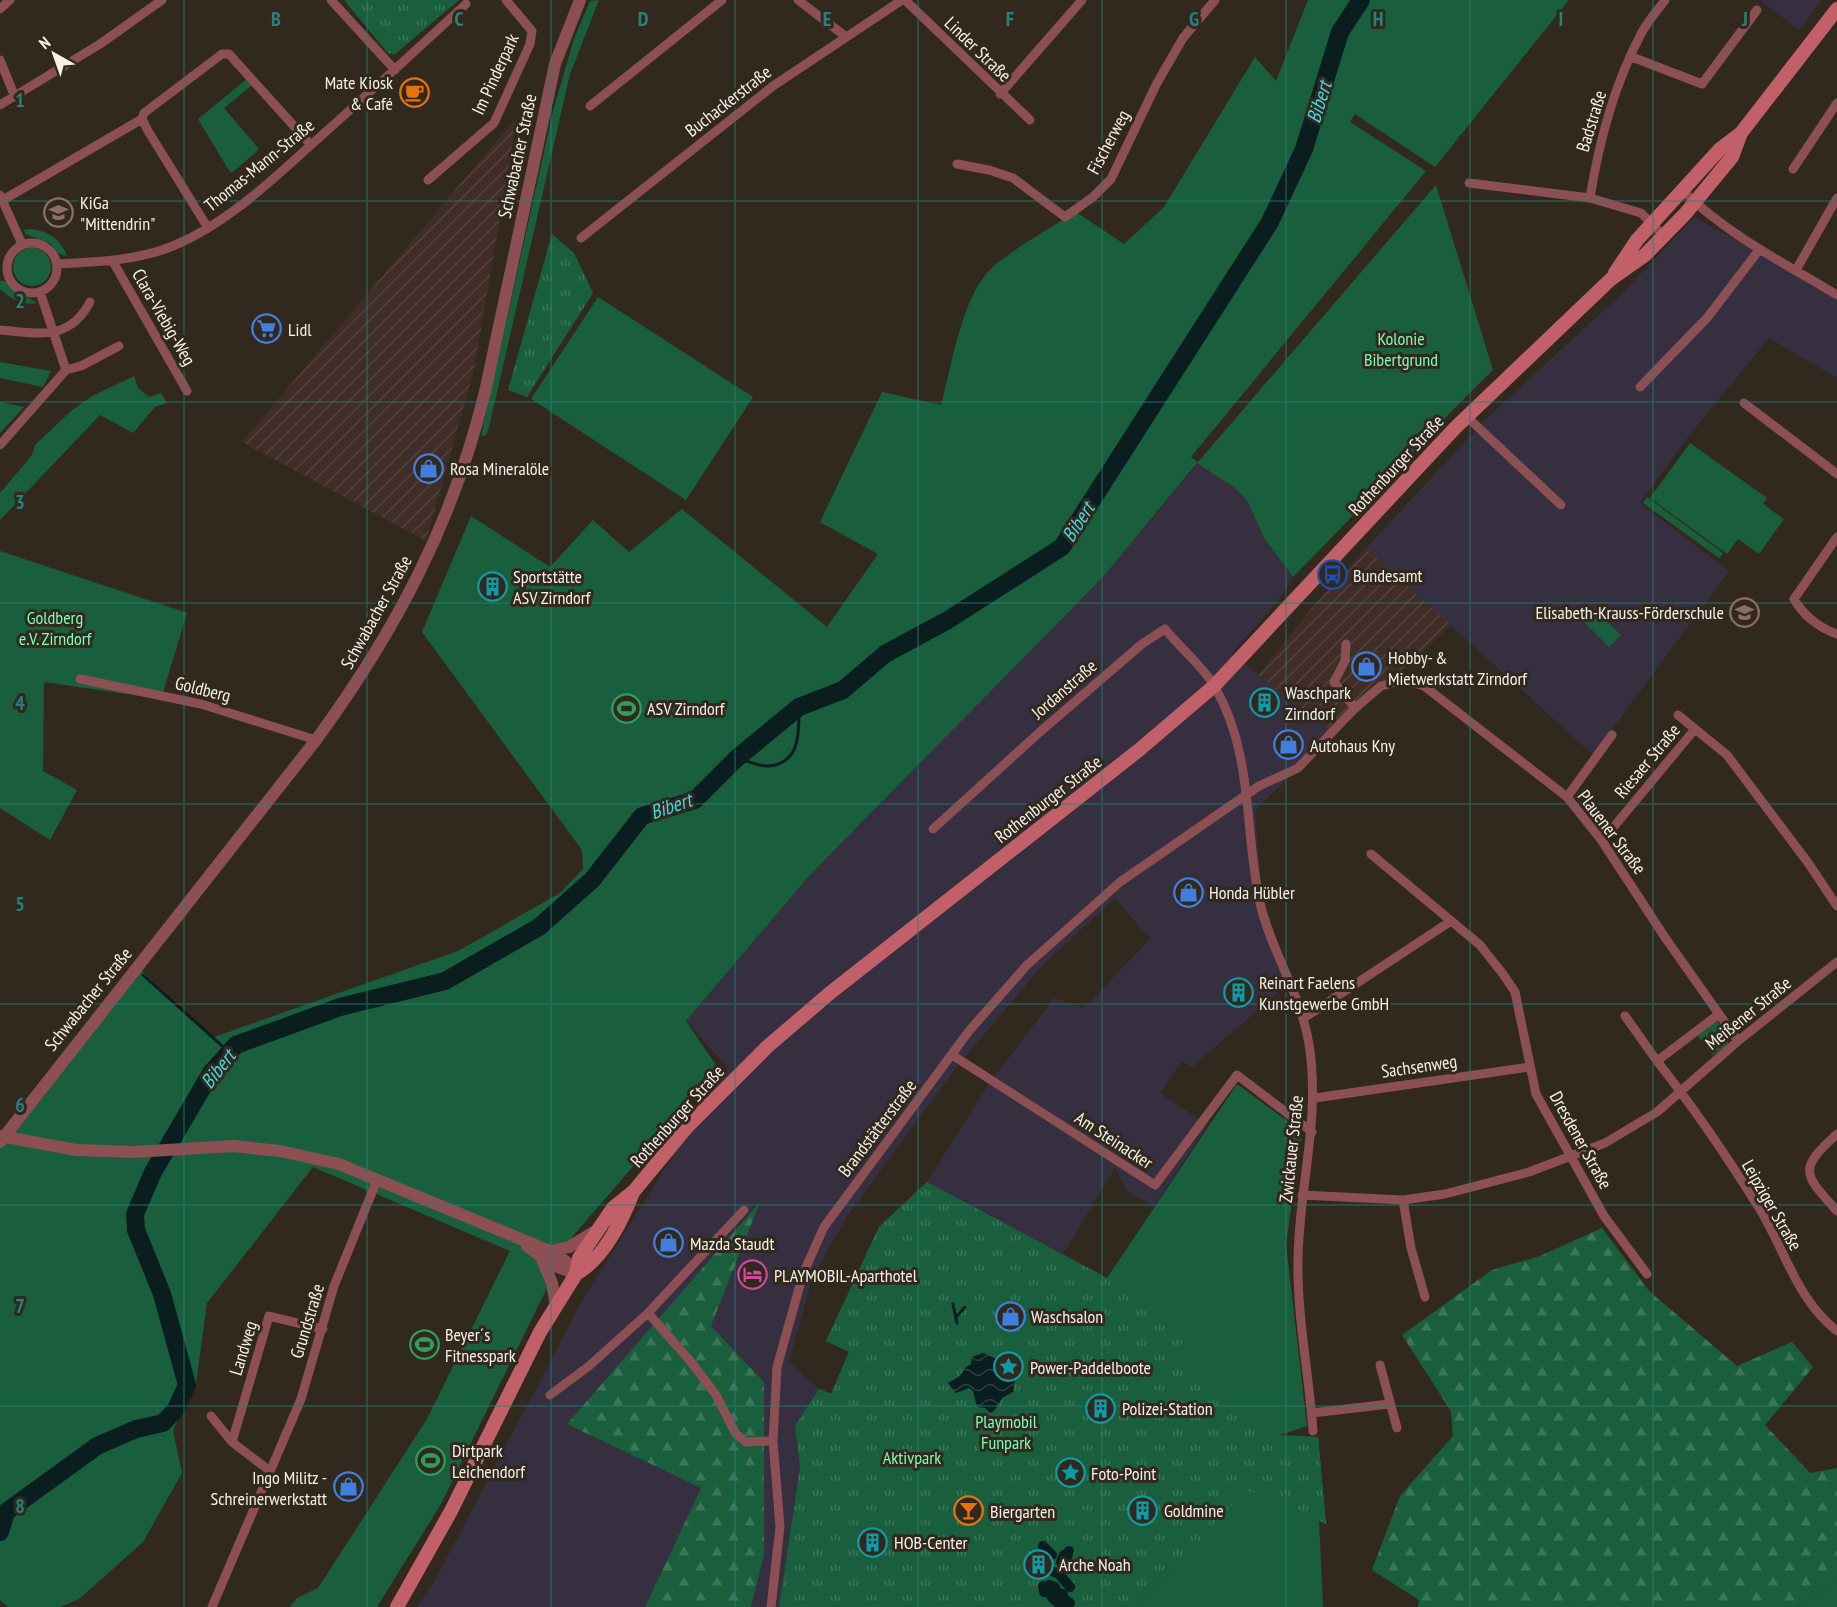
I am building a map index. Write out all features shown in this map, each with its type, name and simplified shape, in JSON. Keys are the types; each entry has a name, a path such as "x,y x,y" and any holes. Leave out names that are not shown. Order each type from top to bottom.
{"main road":[{"name":"Rothenburger Straße","path":"1611,279 1628,251 1652,224 1720,150 1741,133 1837,9"},
{"name":"Rothenburger Straße","path":"397,1607 451,1511 507,1396 576,1274 579,1258 613,1209 634,1191 687,1127 768,1046 830,993 1139,750 1214,686 1467,417 1611,279 1645,255 1664,236 1695,203 1732,156 1741,133"},
{"name":"Rothenburger Straße","path":"576,1274 590,1266 595,1260 624,1215 634,1191"}],"street":[{"path":"0,9 10,0"},
{"path":"0,105 100,44 162,0"},
{"path":"331,0 395,70 466,4"},
{"name":"Im Pinderpark","path":"428,180 494,123 530,44 532,32 506,0"},
{"name":"Schwabacher Straße","path":"0,1142 316,740 360,680 399,615 428,557 453,497 485,392 555,64 580,0"},
{"path":"590,106 722,0"},
{"path":"798,0 845,36"},
{"name":"Buchackerstraße","path":"581,238 773,86 845,36 903,0"},
{"name":"Linder Straße","path":"903,0 1030,120"},
{"path":"1000,94 1082,0"},
{"name":"Badstraße","path":"1590,198 1607,116 1641,33 1665,0"},
{"name":"Fischerweg","path":"957,164 989,170 1013,178 1065,217 1093,197 1111,179 1157,83 1178,47 1206,10 1216,1"},
{"path":"1632,57 1702,84 1757,10"},
{"path":"22,244 1,197 142,119 144,114 222,54 230,54 311,145"},
{"path":"0,60 15,97"},
{"name":"Thomas-Mann-Straße","path":"57,264 112,260 170,247 208,228 259,191 395,70"},
{"path":"1792,169 1837,103"},
{"path":"142,119 208,228"},
{"path":"1469,183 1590,198 1641,213 1664,236"},
{"path":"1683,191 1695,203 1759,250 1837,295"},
{"path":"1796,270 1837,198"},
{"path":"22,244 40,244 54,256 57,264 53,281 40,292 22,291 14,286 3,271 11,255 22,244"},
{"path":"1640,387 1707,318 1759,250"},
{"name":"Clara-Viebig-Weg","path":"112,260 187,391"},
{"path":"40,292 66,370"},
{"path":"0,330 43,335 54,333 73,323 90,302"},
{"path":"0,445 66,370 81,366 119,346"},
{"path":"1744,403 1837,474"},
{"name":"Rothenburger Straße","path":"1467,417 1560,504"},
{"path":"1837,537 1794,599 1799,608 1824,630 1837,634"},
{"name":"Jordanstraße","path":"933,829 1058,716 1142,644 1164,629 1214,686"},
{"path":"1346,644 1347,654 1334,682 1355,708"},
{"name":"Goldberg","path":"80,679 201,704 316,740"},
{"name":"Plauener Straße","path":"1247,794 1298,768 1355,708 1386,683 1404,680 1419,684 1538,772 1567,797 1602,841 1738,1041"},
{"name":"Zwickauer Straße","path":"1214,686 1234,734 1247,794 1260,904 1304,1018 1315,1098 1302,1195 1298,1260 1302,1335 1313,1431"},
{"path":"1678,716 1727,754 1809,864 1837,906"},
{"name":"Riesaer Straße","path":"1602,841 1695,729"},
{"path":"1567,797 1612,735"},
{"name":"Brandstätterstraße","path":"771,1607 780,1527 773,1441 777,1366 803,1274 824,1227 969,1031 1027,965 1120,882 1247,794"},
{"name":"Dresdener Straße","path":"1371,854 1480,945 1515,992 1536,1094 1604,1216 1647,1274"},
{"path":"1304,1018 1451,921"},
{"name":"Meißener Straße","path":"1302,1195 1403,1200 1480,1186 1573,1157 1637,1126 1682,1092 1738,1041 1836,965"},
{"path":"1657,1061 1719,1014"},
{"name":"Leipziger Straße","path":"1625,1016 1682,1092 1759,1208 1778,1241 1800,1291 1837,1331"},
{"name":"Am Steinacker","path":"952,1055 1155,1185 1237,1075 1312,1132"},
{"name":"Sachsenweg","path":"1315,1098 1529,1067"},
{"path":"1837,1134 1816,1152 1808,1172 1812,1183 1837,1211"},
{"path":"0,1136 76,1150 134,1152 233,1146 280,1151 339,1164 519,1240 546,1255 568,1263 576,1274"},
{"name":"Grundstraße","path":"212,1607 301,1399 338,1276 376,1180"},
{"path":"1403,1200 1411,1248 1425,1297"},
{"path":"550,1395 590,1366 648,1313 744,1210"},
{"path":"546,1255 569,1247 598,1229"},
{"path":"546,1255 556,1306"},
{"path":"648,1313 716,1395 736,1434 746,1443 773,1441"},
{"name":"Landweg","path":"232,1442 269,1316 323,1329"},
{"path":"1380,1365 1397,1428"},
{"path":"1312,1413 1389,1404"},
{"path":"211,1416 232,1442 270,1471"}],"shaded area":[{"path":"1760,0 1822,0 1799,30"},
{"path":"517,117 474,370 426,541 242,442"},
{"path":"1694,217 1837,295 1837,378 1769,338 1688,437 1640,503 1729,571 1593,755 1366,548 1489,416 1624,292"},
{"path":"1198,463 1235,488 1248,502 1264,538 1293,577 1278,601 1231,654 1335,734 1255,810 1261,890 1289,983 1192,1067 1182,1061 1160,1093 1208,1125 1154,1206 1128,1192 1115,1168 1063,1254 927,1182 986,1088 1054,998 1084,1008 1150,939 1115,898 1041,967 955,1069 846,1218 812,1279 789,1362 819,1389 795,1426 800,1467 779,1607 751,1607 764,1556 764,1382 711,1326 759,1204 567,1424 701,1488 645,1607 417,1607 434,1582 583,1299 728,1068 686,1021 809,876 1103,577"},
{"path":"1366,548 1451,625 1335,734 1258,675 1310,610"}],"green space":[{"path":"344,0 459,0 394,55 388,53"},
{"path":"599,0 570,74 489,427 486,435 481,436 553,111 574,39 590,1"},
{"name":"Kolonie Bibertgrund","path":"1308,0 1569,0 1435,167 1355,114 1350,122 1426,171 1191,457 1198,462 1436,185 1493,370 1293,577 1264,538 1248,502 1235,488 1197,463 1103,577 809,876 686,1021 718,1068 572,1237 441,1504 377,1607 290,1607 297,1598 318,1588 427,1419 510,1251 313,1167 207,1303 196,1384 173,1430 182,1473 143,1542 79,1599 60,1607 8,1607 0,1600 0,1148 21,1114 141,970 211,1038 458,951 560,893 583,869 582,850 422,632 471,516 550,567 593,520 629,552 682,509 827,627 878,554 820,522 882,392 941,405 966,311 984,277 995,265 1014,251 1076,212 1124,244 1164,207 1255,57 1276,81"},
{"path":"248,78 253,84 224,108 259,149 233,172 230,172 198,119"},
{"path":"30,229 53,236 61,244 67,256 57,253 50,243 25,234 24,230"},
{"path":"552,234 574,253 593,293 527,397 508,390"},
{"path":"32,248 45,254 51,267 45,280 32,286 19,280 13,267 19,254"},
{"path":"0,281 5,281 11,288 37,303 22,303 13,299 0,289"},
{"path":"598,297 753,397 686,500 531,399"},
{"path":"0,362 51,371 43,387 0,378"},
{"path":"134,376 138,388 149,397 161,393 167,403 155,407 133,433 100,415 0,520 0,493 32,455 35,445 71,411 92,396"},
{"path":"0,402 24,407 0,433"},
{"path":"1690,443 1767,498 1763,504 1784,519 1759,554 1738,539 1727,554 1650,498"},
{"path":"1647,497 1723,553 1719,558 1643,503"},
{"name":"Goldberg e.V. Zirndorf","path":"0,551 187,613 161,699 44,682 43,771 77,790 50,840 0,808"},
{"path":"1593,608 1621,635 1609,647 1582,620"},
{"path":"1717,1021 1727,1036 1728,1044 1713,1055 1698,1036"},
{"path":"1237,1084 1302,1132 1286,1244 1307,1426 1280,1435 1318,1437 1326,1524 1319,1521 1323,1607 1138,1607 1147,1593 1175,1569 944,1294 795,1426 819,1389 831,1394 849,1352 826,1341 879,1227 927,1182 1107,1278"},
{"name":"Playmobil Funpark","path":"927,1182 1107,1278 1193,1330 1167,1360 1278,1436 1318,1437 1326,1524 1273,1496 1245,1491 1175,1569 1147,1593 1138,1607 779,1607 800,1467 795,1426 819,1389 831,1394 849,1352 826,1341 879,1227"},
{"path":"760,1202 711,1326 764,1382 764,1556 751,1607 645,1607 701,1488 567,1424"},
{"path":"1602,1228 1649,1291 1737,1366 1792,1342 1813,1367 1765,1425 1810,1473 1837,1468 1837,1579 1799,1607 1418,1607 1419,1600 1372,1570 1400,1496 1453,1436 1451,1411 1402,1335 1492,1270 1540,1256"},
{"path":"1837,1579 1837,1607 1799,1607"}],"water":[{"name":"Power-Paddelboote","path":"983,1353 1004,1362 1015,1380 1013,1392 1002,1398 994,1411 990,1413 985,1408 977,1407 973,1391 969,1388 956,1393 948,1383 960,1376 971,1364 972,1357"}],"waterway":[{"name":"Bibert","path":"0,1532 6,1512 97,1446 136,1429 163,1423 176,1409 187,1385 162,1294 136,1230 135,1214 153,1172 211,1073 236,1045 340,1007 445,981 539,927 592,880 642,816 695,800 737,758 799,707 843,690 885,654 948,620 1062,547 1270,222 1304,149 1340,32 1361,0"},
{"path":"737,758 764,766 779,764 787,759 796,745 799,707"},
{"path":"143,975 229,1052"},
{"path":"953,1304 957,1323"},
{"path":"957,1316 965,1307"},
{"path":"1043,1546 1052,1555"},
{"path":"1061,1562 1064,1555 1067,1557 1069,1551"},
{"path":"1052,1571 1059,1574 1070,1587"},
{"path":"1049,1585 1055,1587 1056,1592 1063,1594 1063,1598 1070,1603"},
{"path":"1043,1586 1044,1592 1051,1593 1052,1598 1063,1607"}],"place":[{"name":"Mate Kiosk & Café","path":"414,92"},
{"name":"KiGa \"Mittendrin\"","path":"59,212"},
{"name":"Lidl","path":"267,329"},
{"name":"Rosa Mineralöle","path":"429,468"},
{"name":"Bundesamt","path":"1332,575"},
{"name":"Sportstätte ASV Zirndorf","path":"492,586"},
{"name":"Elisabeth-Krauss-Förderschule","path":"1745,612"},
{"name":"Hobby- & Mietwerkstatt Zirndorf","path":"1367,667"},
{"name":"Waschpark Zirndorf","path":"1264,702"},
{"name":"ASV Zirndorf","path":"626,708"},
{"name":"Autohaus Kny","path":"1289,745"},
{"name":"Honda Hübler","path":"1188,892"},
{"name":"Reinart Faelens Kunstgewerbe GmbH","path":"1238,992"},
{"name":"Mazda Staudt","path":"669,1243"},
{"name":"PLAYMOBIL-Aparthotel","path":"753,1275"},
{"name":"Waschsalon","path":"1010,1316"},
{"name":"Beyer´s Fitnesspark","path":"424,1344"},
{"name":"Power-Paddelboote","path":"1009,1367"},
{"name":"Polizei-Station","path":"1101,1408"},
{"name":"Dirtpark Leichendorf","path":"431,1460"},
{"name":"Foto-Point","path":"1070,1473"},
{"name":"Ingo Militz - Schreinerwerkstatt","path":"348,1487"},
{"name":"Goldmine","path":"1143,1510"},
{"name":"Biergarten","path":"969,1511"},
{"name":"HOB-Center","path":"873,1542"},
{"name":"Arche Noah","path":"1038,1564"}],"park label":[{"name":"Aktivpark","path":"912,1457"}]}
